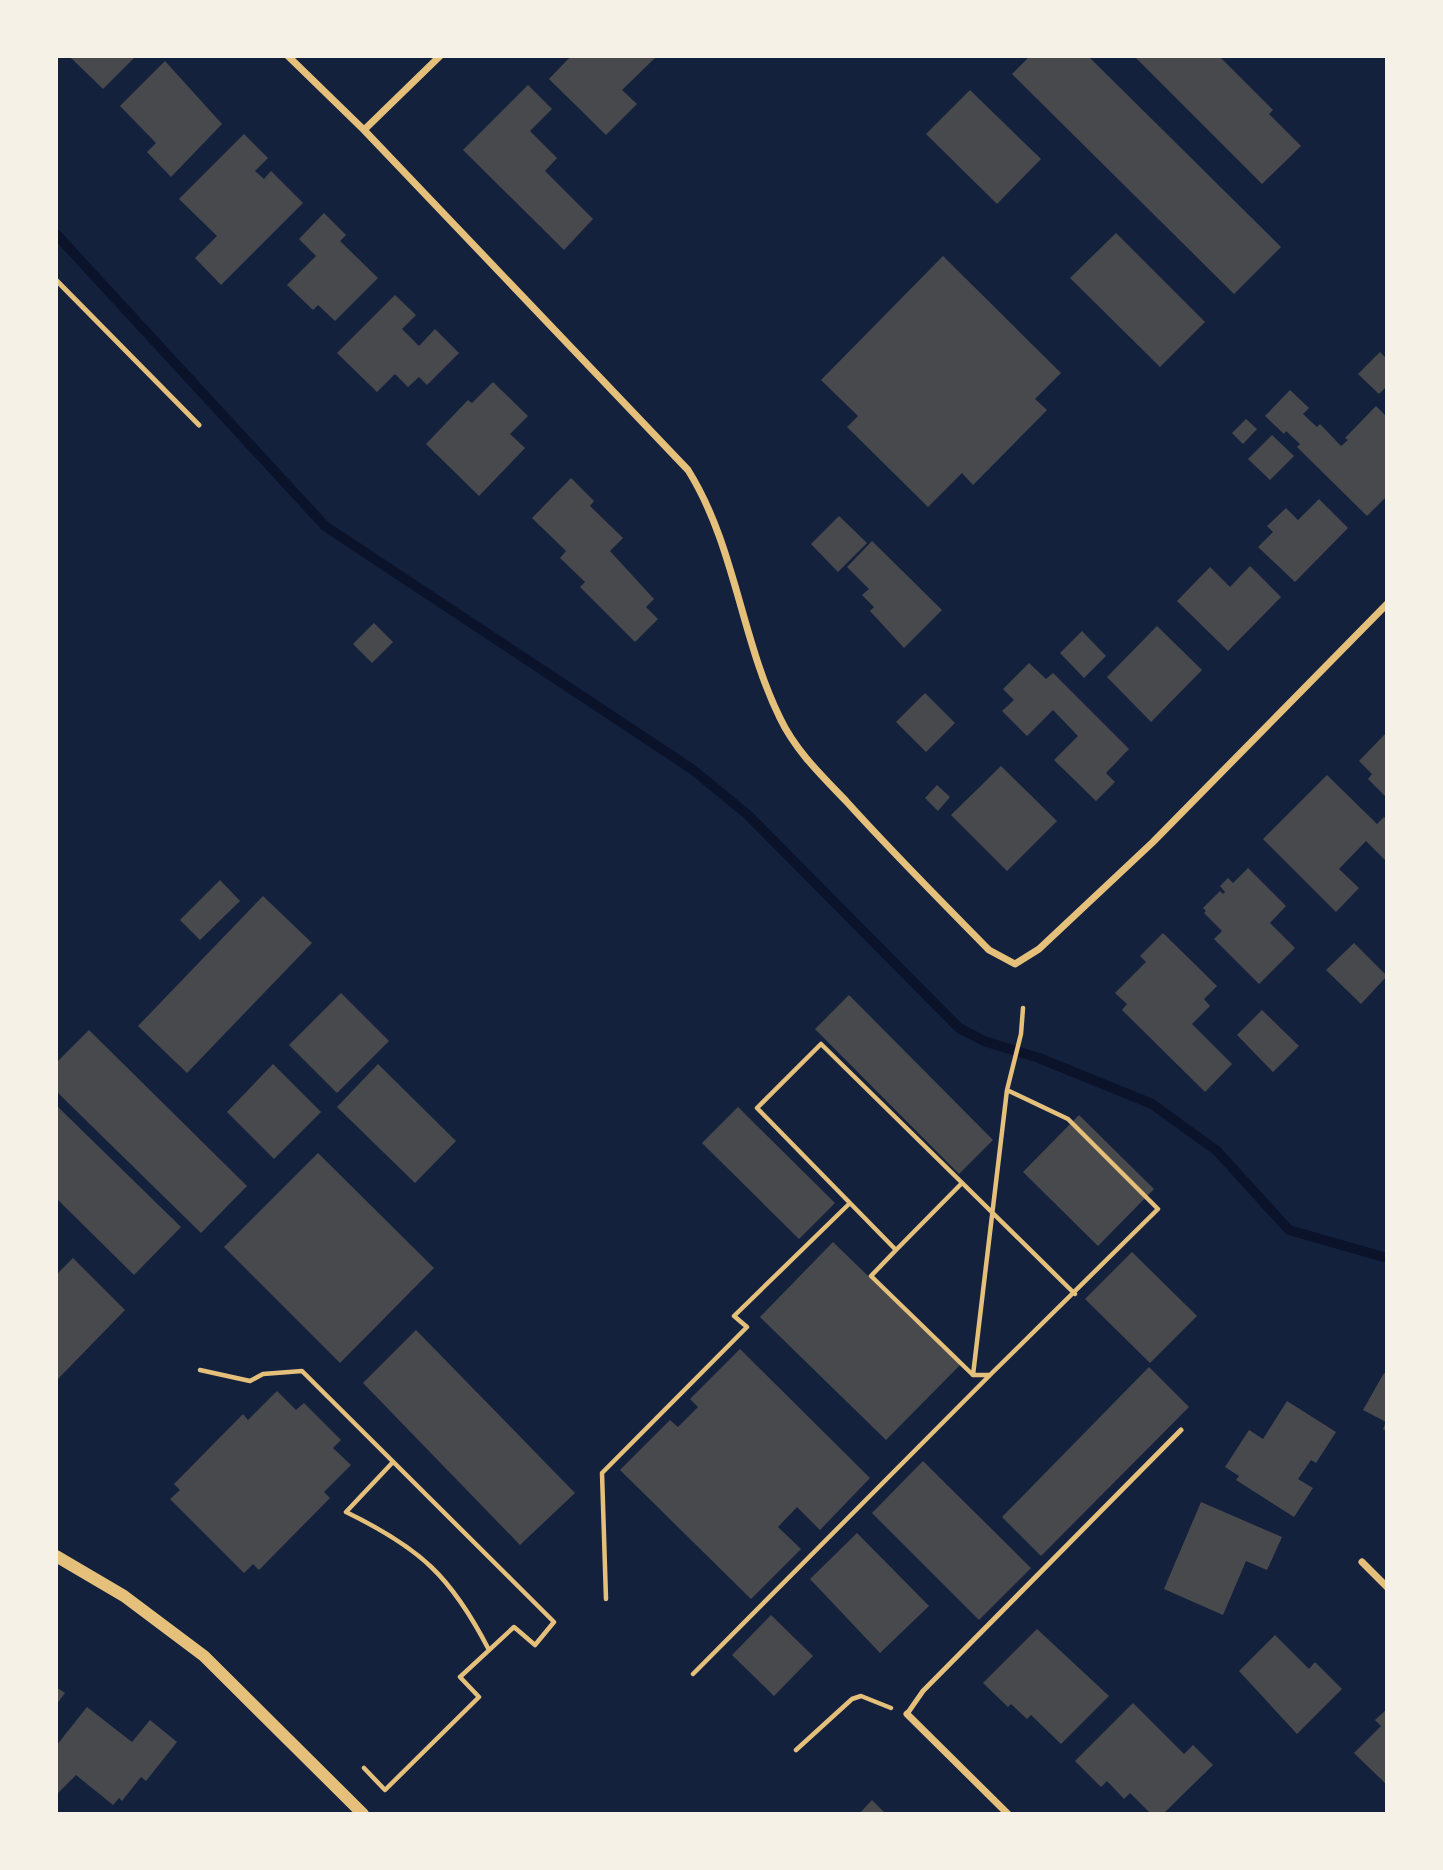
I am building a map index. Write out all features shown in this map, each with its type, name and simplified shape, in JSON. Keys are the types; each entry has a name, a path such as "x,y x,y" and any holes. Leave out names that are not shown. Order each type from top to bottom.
{"street":[{"path":"288,56 364,130 688,470 708,502 750,642 780,719 806,758 859,815 989,950 1015,964 1039,949 1153,842 1387,604"},
{"path":"364,130 440,56"},
{"path":"56,1556 124,1596 204,1656 363,1814"},
{"path":"1362,1562 1387,1587"},
{"path":"907,1714 1007,1814"}],"lane":[{"path":"56,280 199,425"},
{"path":"907,1714 923,1691 1181,1430"}],"path":[{"path":"973,1375 1007,1090 1021,1034 1023,1008"},
{"path":"896,1250 757,1108 821,1044 1075,1293"},
{"path":"693,1674 1158,1209 1068,1119 1007,1090"},
{"path":"962,1183 871,1276 973,1375 990,1375"},
{"path":"606,1599 602,1473 747,1327 734,1316 850,1203"},
{"path":"200,1370 250,1381 263,1374 302,1371 554,1622 535,1645 514,1626 460,1677 479,1697 385,1790 364,1768"},
{"path":"393,1462 346,1512 406,1543 426,1560 468,1608 489,1650"},
{"path":"796,1750 852,1699 861,1696 907,1714"}],"building":[{"path":"69,56 136,56 103,89"},
{"path":"571,56 657,56 622,90 637,104 606,135 549,79"},
{"path":"1030,56 1088,56 1281,247 1234,294 1012,74"},
{"path":"1134,56 1219,56 1273,110 1269,114 1301,146 1262,184"},
{"path":"165,61 222,124 171,177 147,152 156,143 120,106"},
{"path":"528,85 552,109 530,131 557,158 545,171 593,219 564,250 463,150"},
{"path":"970,90 1041,159 997,204 926,134"},
{"path":"244,134 268,158 255,171 264,179 271,171 303,203 221,285 195,258 217,236 179,199"},
{"path":"324,213 346,235 340,241 378,278 335,321 318,305 313,310 287,285 316,256 299,239"},
{"path":"1116,233 1205,322 1160,367 1070,278"},
{"path":"943,256 1061,373 1035,399 1047,410 973,485 962,473 928,507 847,427 858,416 821,380"},
{"path":"395,295 416,315 402,329 419,346 435,329 459,353 427,385 419,377 408,387 395,374 377,392 337,353"},
{"path":"1380,352 1387,359 1387,386 1379,394 1358,374"},
{"path":"493,382 528,416 510,434 525,448 479,496 426,444 468,400 472,403"},
{"path":"1290,390 1309,408 1303,414 1317,427 1320,424 1341,446 1348,440 1345,438 1376,406 1387,417 1387,496 1367,516 1297,447 1300,444 1286,431 1284,434 1265,416"},
{"path":"1246,419 1257,429 1243,444 1232,433"},
{"path":"1272,435 1294,456 1270,480 1248,459"},
{"path":"571,478 594,501 590,506 623,538 610,551 654,599 646,607 658,619 635,642 580,587 585,582 560,558 566,551 532,518"},
{"path":"1319,499 1348,528 1295,582 1258,547 1273,532 1267,526 1286,508 1298,520"},
{"path":"839,516 867,543 838,572 811,544"},
{"path":"872,541 942,610 904,648 870,611 874,607 862,595 869,589 847,567"},
{"path":"1250,566 1281,597 1228,651 1177,601 1210,567 1230,587"},
{"path":"374,623 393,642 372,663 353,644"},
{"path":"1157,626 1202,670 1151,722 1107,677"},
{"path":"1082,631 1106,656 1084,678 1060,653"},
{"path":"1029,663 1046,679 1053,673 1129,749 1106,773 1115,782 1096,801 1054,760 1078,736 1053,710 1027,736 1002,711 1014,700 1003,689"},
{"path":"925,693 955,723 926,752 896,722"},
{"path":"1387,732 1387,798 1368,779 1372,774 1359,761"},
{"path":"1001,766 1057,821 1007,871 951,815"},
{"path":"1327,775 1377,824 1384,817 1387,820 1387,862 1366,841 1339,869 1359,888 1336,912 1263,839"},
{"path":"937,785 950,797 938,811 925,798"},
{"path":"1248,868 1286,906 1270,923 1295,948 1259,984 1214,939 1222,931 1204,913 1206,911 1203,908 1220,891 1223,894 1225,892 1220,886 1228,878 1233,883"},
{"path":"220,880 240,901 200,940 180,920"},
{"path":"263,896 312,943 187,1073 138,1026"},
{"path":"1163,933 1217,986 1204,999 1210,1006 1192,1024 1232,1064 1205,1092 1122,1010 1127,1004 1115,993 1146,962 1140,956"},
{"path":"1354,943 1387,976 1361,1004 1326,970"},
{"path":"341,993 389,1041 337,1093 289,1045"},
{"path":"849,995 993,1140 959,1174 815,1029"},
{"path":"1262,1010 1299,1046 1273,1072 1237,1035"},
{"path":"89,1030 247,1186 201,1233 56,1091 56,1063"},
{"path":"273,1064 321,1112 274,1159 227,1112"},
{"path":"378,1064 456,1141 415,1183 337,1107"},
{"path":"56,1105 181,1227 134,1275 56,1198"},
{"path":"738,1107 835,1203 799,1239 702,1143"},
{"path":"1079,1115 1154,1189 1098,1246 1023,1172"},
{"path":"318,1153 434,1268 340,1363 224,1247"},
{"path":"833,1242 960,1365 886,1440 760,1317"},
{"path":"1132,1252 1197,1316 1150,1363 1085,1299"},
{"path":"73,1258 125,1310 56,1381 56,1275"},
{"path":"416,1330 575,1493 520,1545 363,1383"},
{"path":"740,1349 870,1478 820,1530 797,1507 778,1527 801,1549 751,1599 620,1470 670,1420 678,1427 698,1407 690,1399"},
{"path":"1149,1367 1189,1407 1041,1556 1002,1517"},
{"path":"1384,1373 1387,1375 1387,1432 1383,1429 1386,1422 1363,1410"},
{"path":"277,1391 296,1410 304,1403 341,1440 333,1448 351,1465 324,1492 330,1498 259,1570 253,1564 244,1573 170,1499 180,1490 174,1484 243,1414 248,1420"},
{"path":"1287,1401 1336,1432 1316,1463 1311,1460 1298,1479 1313,1488 1294,1517 1236,1480 1239,1476 1225,1467 1249,1430 1263,1439"},
{"path":"923,1461 1031,1568 979,1620 872,1513"},
{"path":"1201,1502 1282,1537 1267,1570 1246,1561 1223,1615 1164,1589"},
{"path":"857,1533 929,1606 880,1653 810,1579"},
{"path":"771,1615 813,1656 774,1696 732,1655"},
{"path":"1037,1629 1109,1696 1061,1744 1031,1715 1027,1719 1011,1704 1008,1707 983,1683"},
{"path":"1275,1635 1309,1669 1315,1662 1342,1689 1297,1734 1239,1671"},
{"path":"56,1687 65,1693 56,1705"},
{"path":"1133,1703 1184,1754 1193,1745 1213,1765 1163,1814 1151,1814 1130,1793 1124,1799 1107,1781 1101,1787 1075,1761"},
{"path":"87,1707 132,1742 150,1720 177,1742 146,1781 141,1777 122,1801 119,1798 113,1805 76,1775 56,1795 56,1746"},
{"path":"1387,1709 1387,1785 1354,1753 1381,1726 1375,1720"},
{"path":"872,1800 886,1814 859,1814"}],"waterway":[{"path":"56,234 325,526 692,769 748,815 959,1028 984,1041 1039,1058 1152,1104 1217,1151 1289,1230 1387,1258"}]}
